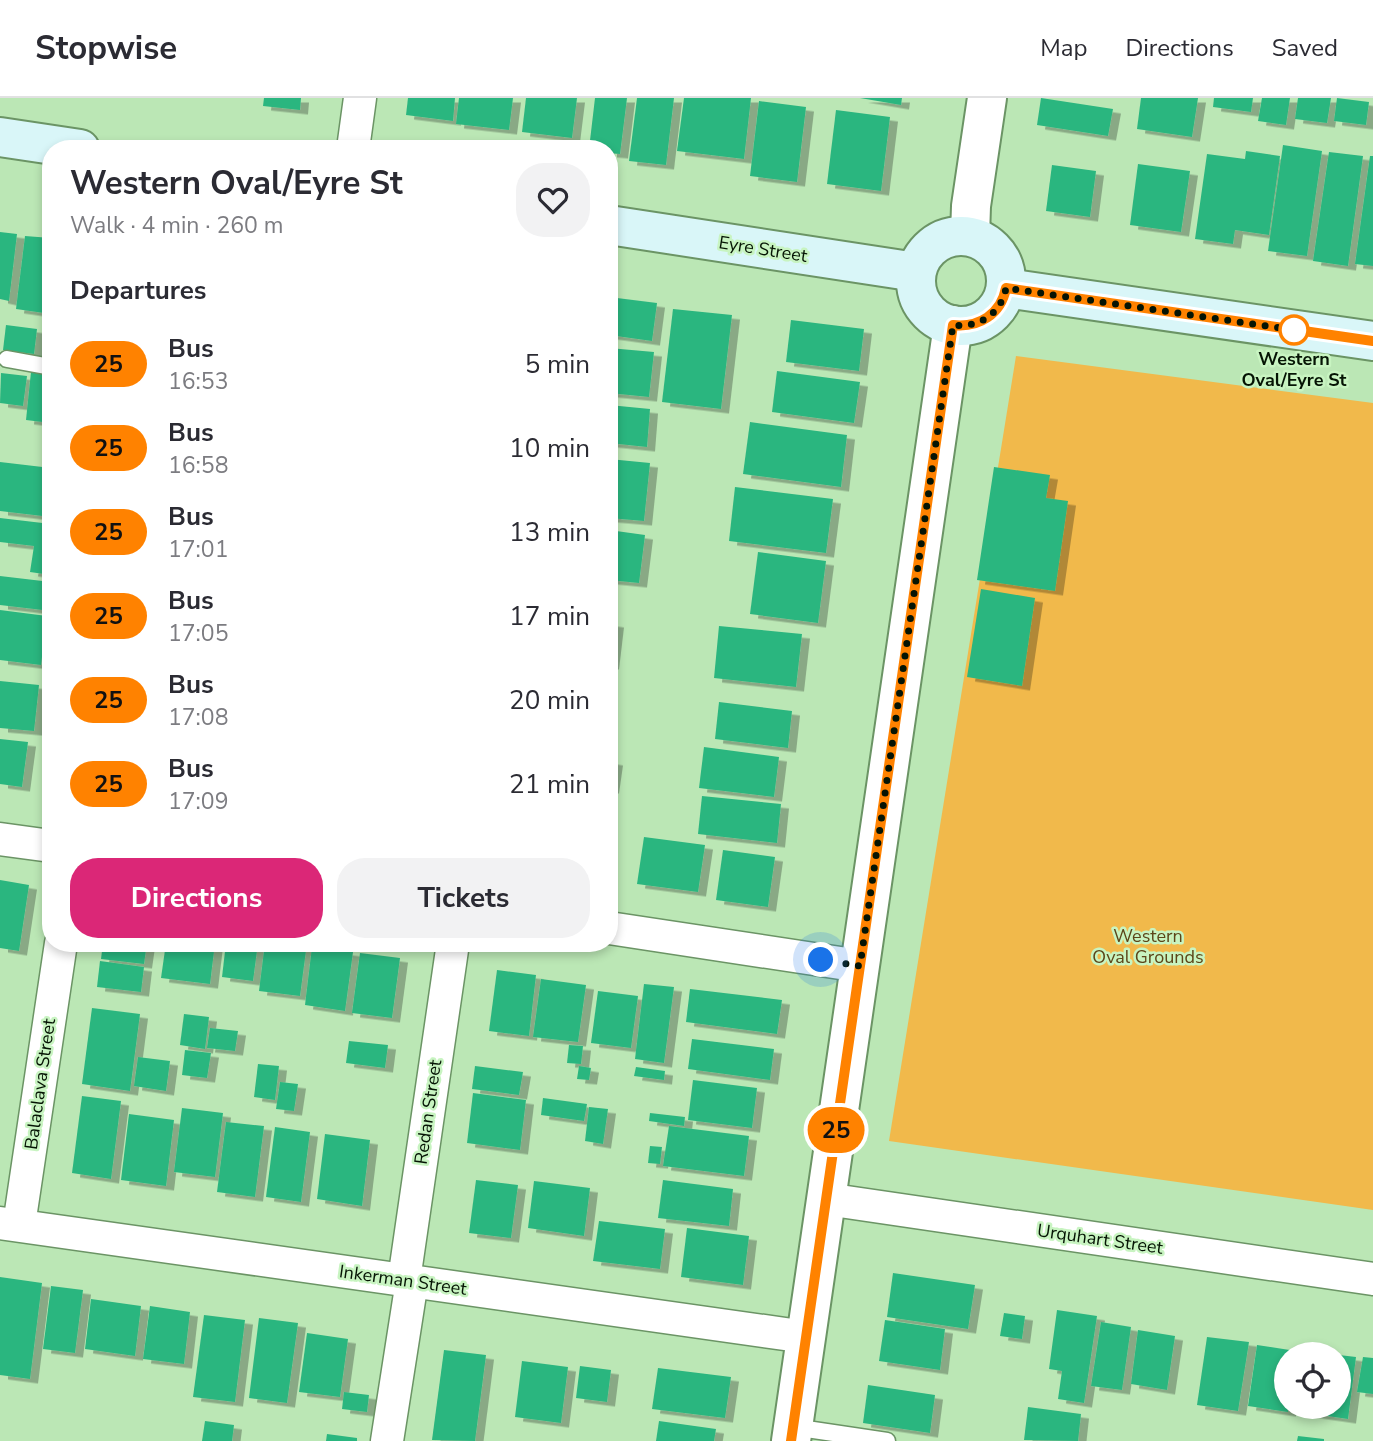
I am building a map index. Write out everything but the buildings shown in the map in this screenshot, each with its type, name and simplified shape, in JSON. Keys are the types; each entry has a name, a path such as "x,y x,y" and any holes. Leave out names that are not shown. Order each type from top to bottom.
{"main road":[{"path":"0,137 42,143"},
{"name":"Eyre Street","path":"618,226 916,272"},
{"path":"952,236 970,236 986,243 998,255 1005,271 1006,288 1000,304 987,317 971,325 953,325 936,319 923,306 915,284 916,272 923,256 936,243 952,236"},
{"path":"1006,288 1373,341"}],"street":[{"path":"354,140 360,98"},
{"path":"970,236 971,206 987,98"},
{"path":"792,1434 953,325"},
{"path":"0,839 42,845"},
{"path":"618,929 860,966"},
{"name":"Balaclava Street","path":"9,1224 59,952"},
{"name":"Redan Street","path":"387,1441 452,952"},
{"name":"Urquhart Street","path":"826,1199 1373,1279"},
{"name":"Inkerman Street","path":"9,1224 806,1337"}],"lane":[{"path":"8,359 42,365"},
{"path":"792,1434 887,1441"}],"green space":[{"name":"Western Oval Grounds","path":"1016,356 1373,403 1373,1210 889,1141"}],"bus line":[{"name":"25","path":"791,1441 953,325 971,325 987,317 1000,304 1006,288 1373,341"}],"place":[{"name":"Western Oval/Eyre St","path":"1294,330"}],"route":[{"path":"821,960 860,966 953,325 971,325 987,317 1000,304 1006,288 1294,330"}]}
